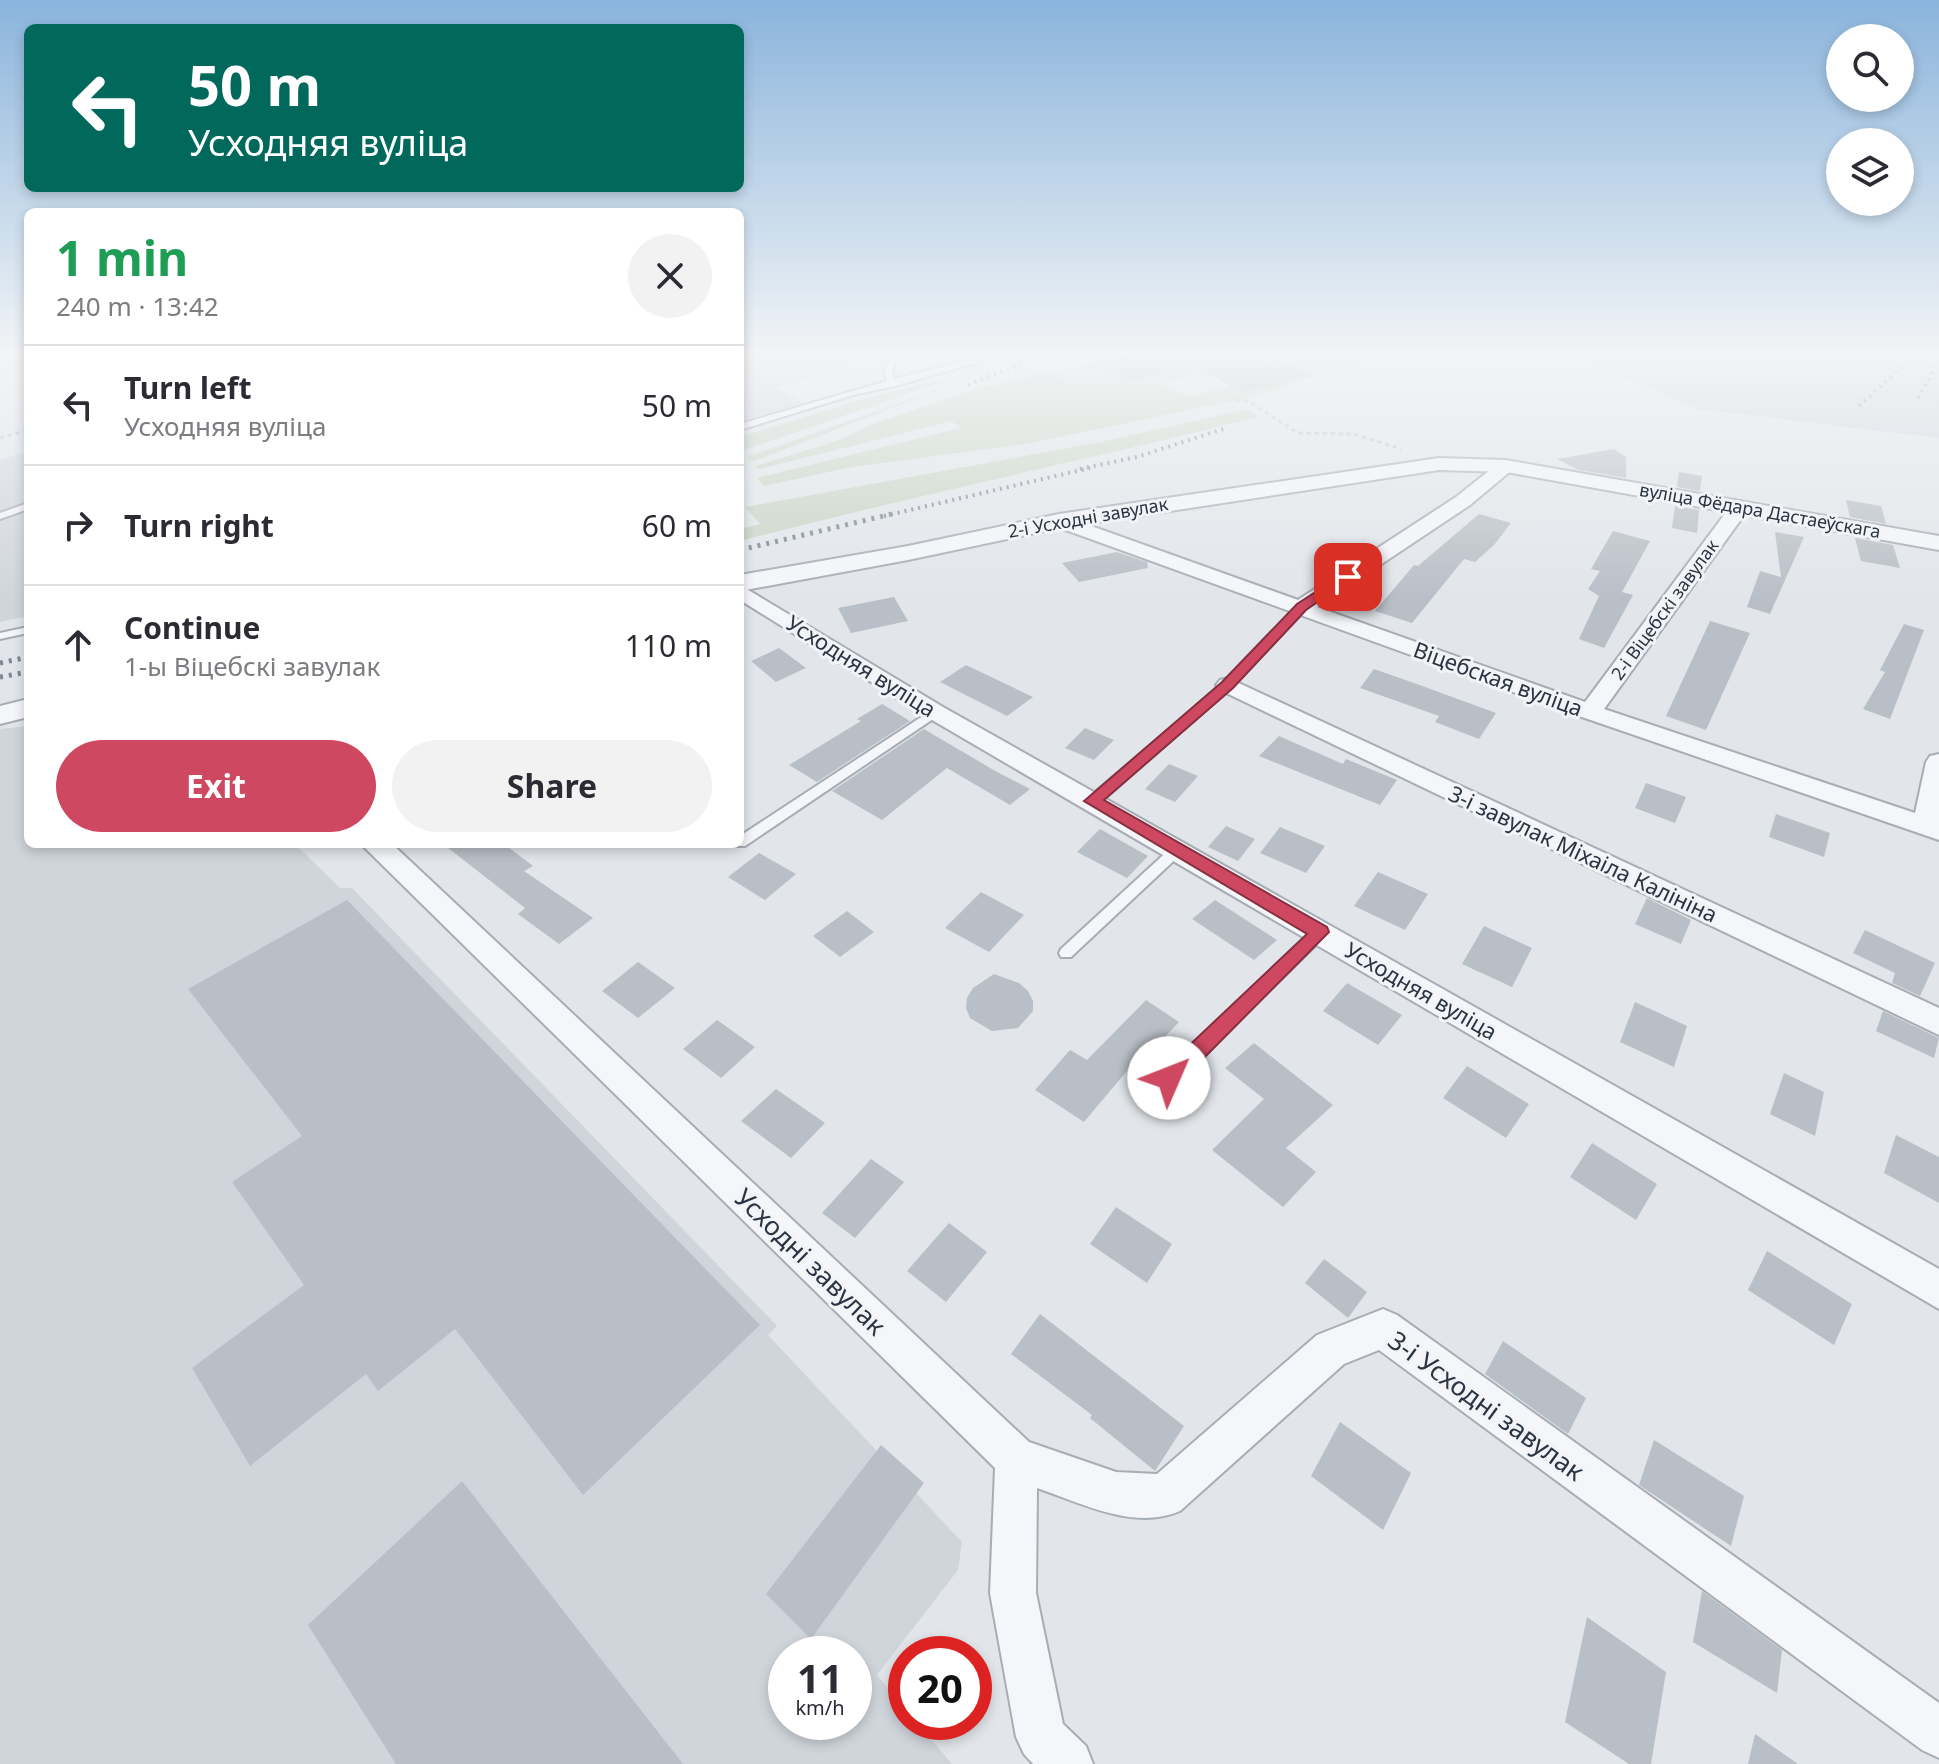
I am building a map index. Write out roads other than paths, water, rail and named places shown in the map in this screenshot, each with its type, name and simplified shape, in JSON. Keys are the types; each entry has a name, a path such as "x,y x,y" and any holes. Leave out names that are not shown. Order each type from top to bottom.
{"street":[{"name":"вуліца Фёдара Дастаеўскага","path":"1439,464 1506,466 1939,543"},
{"name":"2-і Усходні завулак","path":"744,582 908,553 1059,521 1439,464"},
{"path":"1302,607 1463,501 1506,466"},
{"name":"2-і Віцебскі завулак","path":"1590,712 1740,507"},
{"name":"Віцебская вуліца","path":"1059,521 1590,712 1932,829"},
{"name":"Усходняя вуліца","path":"744,593 935,712 1939,1290"},
{"name":"3-і завулак Міхаіла Калініна","path":"1228,685 1939,1022"},
{"path":"0,715 24,709"},
{"path":"1932,829 1939,762"},
{"name":"Усходні завулак","path":"379,848 1016,1459"},
{"name":"3-і Усходні завулак","path":"1016,1459 1116,1494 1165,1496 1331,1349 1383,1329 1939,1733"},
{"path":"1016,1459 1013,1593 1041,1737 1068,1764"}],"lane":[{"path":"0,516 24,507"},
{"path":"1093,801 1228,685 1302,607"},
{"path":"0,636 24,631"},
{"path":"744,840 935,712"},
{"path":"1066,953 1177,850"},
{"path":"1169,1078 1320,932"}],"railway":[{"path":"1080,469 1137,457 1210,433"},
{"path":"884,516 1090,468"},
{"path":"744,549 892,514"},
{"path":"0,663 24,658"},
{"path":"0,677 24,673"}]}
